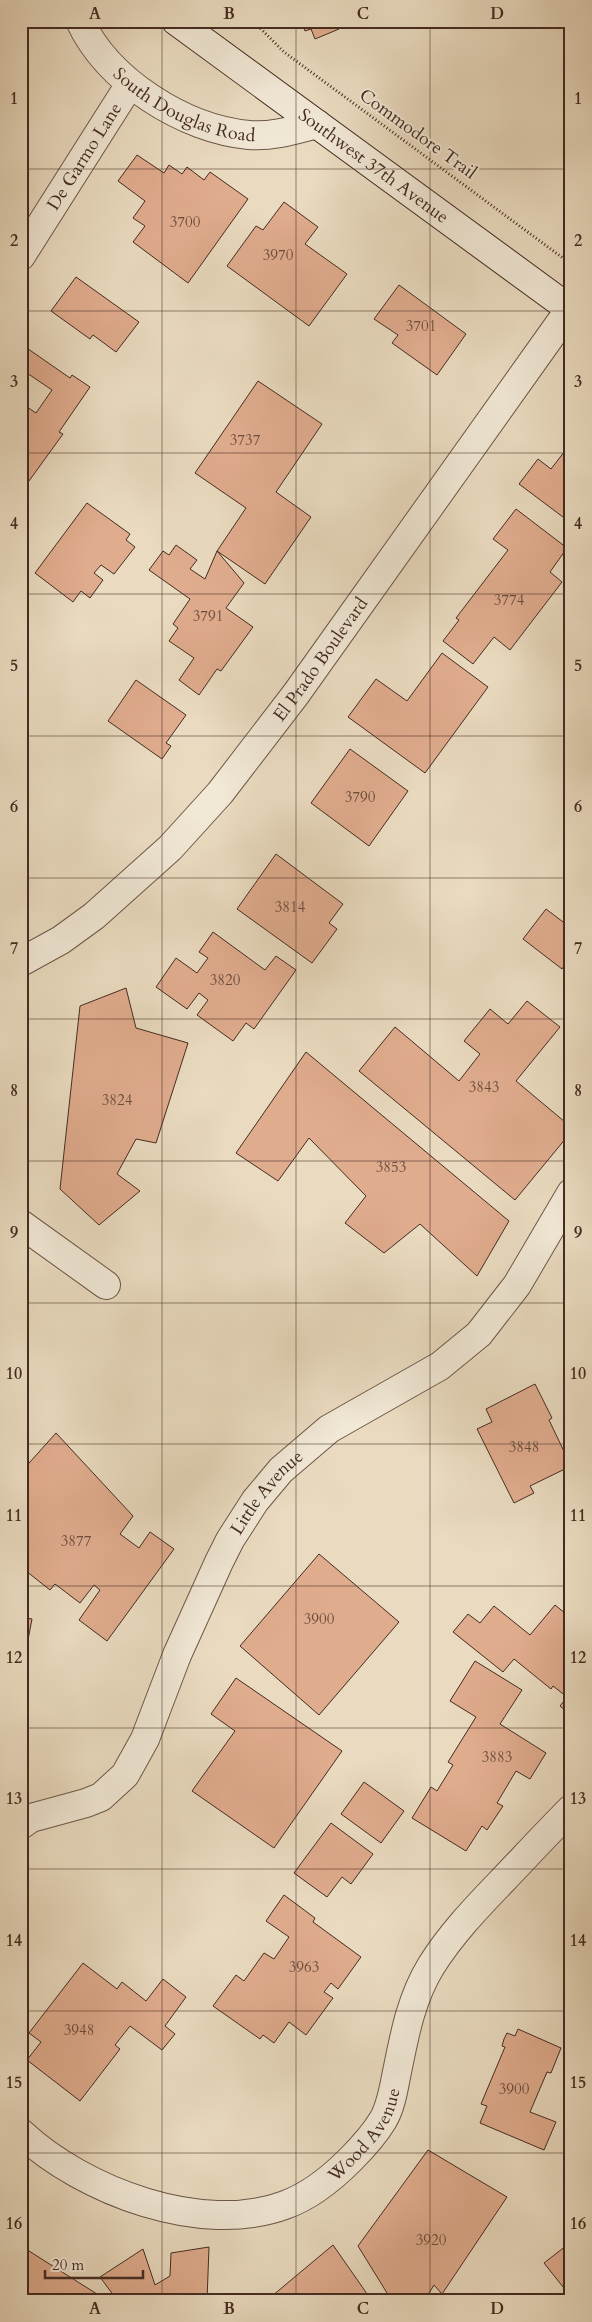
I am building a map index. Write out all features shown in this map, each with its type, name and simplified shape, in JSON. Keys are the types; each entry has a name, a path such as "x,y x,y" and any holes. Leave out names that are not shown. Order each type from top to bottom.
{"street":[{"name":"South Douglas Road","path":"80,21 96,45 130,84 173,112 232,132 264,135 284,133 317,124"},
{"name":"Southwest 37th Avenue","path":"176,21 570,309"},
{"path":"204,21 213,47"},
{"name":"De Garmo Lane","path":"21,256 130,84"},
{"name":"El Prado Boulevard","path":"21,962 61,940 101,909 170,848 220,793 296,694 570,309"},
{"name":"Little Avenue","path":"21,1825 31,1818 86,1804 101,1797 125,1776 145,1739 177,1655 230,1540 255,1501 281,1470 329,1429 440,1366 479,1334 518,1285 571,1193"},
{"path":"21,1224 106,1285"},
{"name":"Wood Avenue","path":"21,2133 55,2160 93,2183 132,2199 187,2211 208,2215 242,2216 284,2206 316,2190 360,2150 383,2120 392,2095 408,2020 419,1987 445,1945 479,1905 571,1809"}],"path":[{"name":"Commodore Trail","path":"253,21 284,52 571,264"}],"building":[{"path":"301,21 336,21 339,29 315,39 311,29 305,31"},
{"path":"137,155 164,173 169,165 182,174 187,167 204,180 210,172 248,199 188,283 133,242 145,226 133,218 145,201 118,181"},
{"path":"284,202 318,227 305,244 347,274 309,326 227,266 256,226 263,230"},
{"path":"76,277 139,322 116,352 93,335 90,339 51,311"},
{"path":"399,285 466,334 437,375 392,343 398,335 374,319"},
{"path":"21,344 70,378 72,375 90,387 59,432 63,434 21,492 21,403 36,413 52,390 21,369"},
{"path":"258,381 322,424 276,492 311,517 265,584 217,551 246,508 195,473"},
{"path":"571,443 571,523 519,484 538,459 551,469"},
{"path":"87,503 130,534 126,540 135,547 114,574 101,565 94,573 103,580 90,598 81,591 73,602 35,573"},
{"path":"516,509 567,548 550,572 562,582 510,650 494,637 473,664 443,641 459,620 456,618 508,550 493,539"},
{"path":"176,545 197,560 190,569 205,579 217,551 244,583 226,608 253,627 221,671 217,669 199,695 179,680 194,658 169,641 178,628 173,624 190,599 149,570 163,551 169,555"},
{"path":"442,653 488,687 425,773 348,717 376,679 407,701"},
{"path":"136,680 186,715 166,743 171,746 162,759 108,721"},
{"path":"350,749 408,791 369,846 311,803"},
{"path":"276,854 343,904 329,923 337,929 312,963 237,909"},
{"path":"546,909 571,928 571,969 565,964 562,969 523,939"},
{"path":"213,932 265,970 276,956 296,970 254,1029 246,1023 233,1041 197,1015 208,1000 199,993 187,1009 156,987 176,958 197,973 208,958 199,952"},
{"path":"126,988 136,1028 188,1043 156,1143 136,1139 117,1174 140,1191 99,1225 60,1189 80,1006"},
{"path":"527,1001 560,1027 516,1081 571,1127 571,1132 515,1200 359,1071 395,1027 459,1081 480,1054 464,1041 490,1009 508,1024"},
{"path":"306,1052 509,1221 477,1276 420,1224 384,1253 345,1223 366,1196 309,1138 278,1181 236,1153"},
{"path":"535,1384 552,1418 549,1420 571,1466 530,1486 534,1493 514,1503 477,1429 492,1422 486,1409"},
{"path":"56,1433 133,1516 120,1534 139,1548 150,1532 174,1549 107,1641 79,1620 100,1590 94,1585 80,1603 55,1584 50,1590 21,1567 21,1472"},
{"path":"319,1554 399,1622 319,1715 240,1646"},
{"path":"555,1605 571,1618 571,1666 565,1673 571,1677 571,1715 560,1706 567,1697 553,1686 551,1689 514,1659 503,1672 453,1632 468,1614 480,1623 494,1606 530,1635"},
{"path":"21,1617 32,1619 26,1650 21,1649"},
{"path":"475,1661 522,1690 500,1724 546,1753 530,1779 516,1771 497,1803 503,1806 487,1830 482,1826 466,1851 412,1818 431,1787 437,1791 453,1765 448,1762 476,1717 450,1701"},
{"path":"236,1678 342,1751 274,1848 192,1791 235,1731 211,1714"},
{"path":"364,1782 404,1811 381,1843 341,1814"},
{"path":"331,1823 373,1854 351,1884 342,1877 327,1897 294,1873"},
{"path":"284,1895 315,1918 313,1922 361,1957 338,1989 331,1983 324,1992 333,1998 306,2035 289,2022 274,2043 263,2035 260,2039 213,2006 236,1975 244,1981 264,1953 274,1959 289,1937 266,1921"},
{"path":"83,1963 117,1989 122,1982 146,2001 163,1979 186,1997 165,2026 175,2034 162,2050 130,2026 115,2045 120,2049 80,2101 27,2060 41,2042 29,2033"},
{"path":"518,2029 561,2048 551,2073 547,2072 530,2112 556,2122 544,2150 480,2123 487,2106 481,2104 505,2047 502,2046 504,2039 507,2033 515,2036"},
{"path":"428,2150 507,2197 442,2294 434,2285 426,2298 428,2301 392,2301 358,2246"},
{"path":"571,2242 571,2297 544,2263"},
{"path":"333,2245 372,2301 266,2301"},
{"path":"209,2247 207,2301 109,2301 114,2296 100,2277 143,2249 155,2285 170,2276 171,2253"},
{"path":"29,2251 108,2301 21,2301 21,2263"}]}
